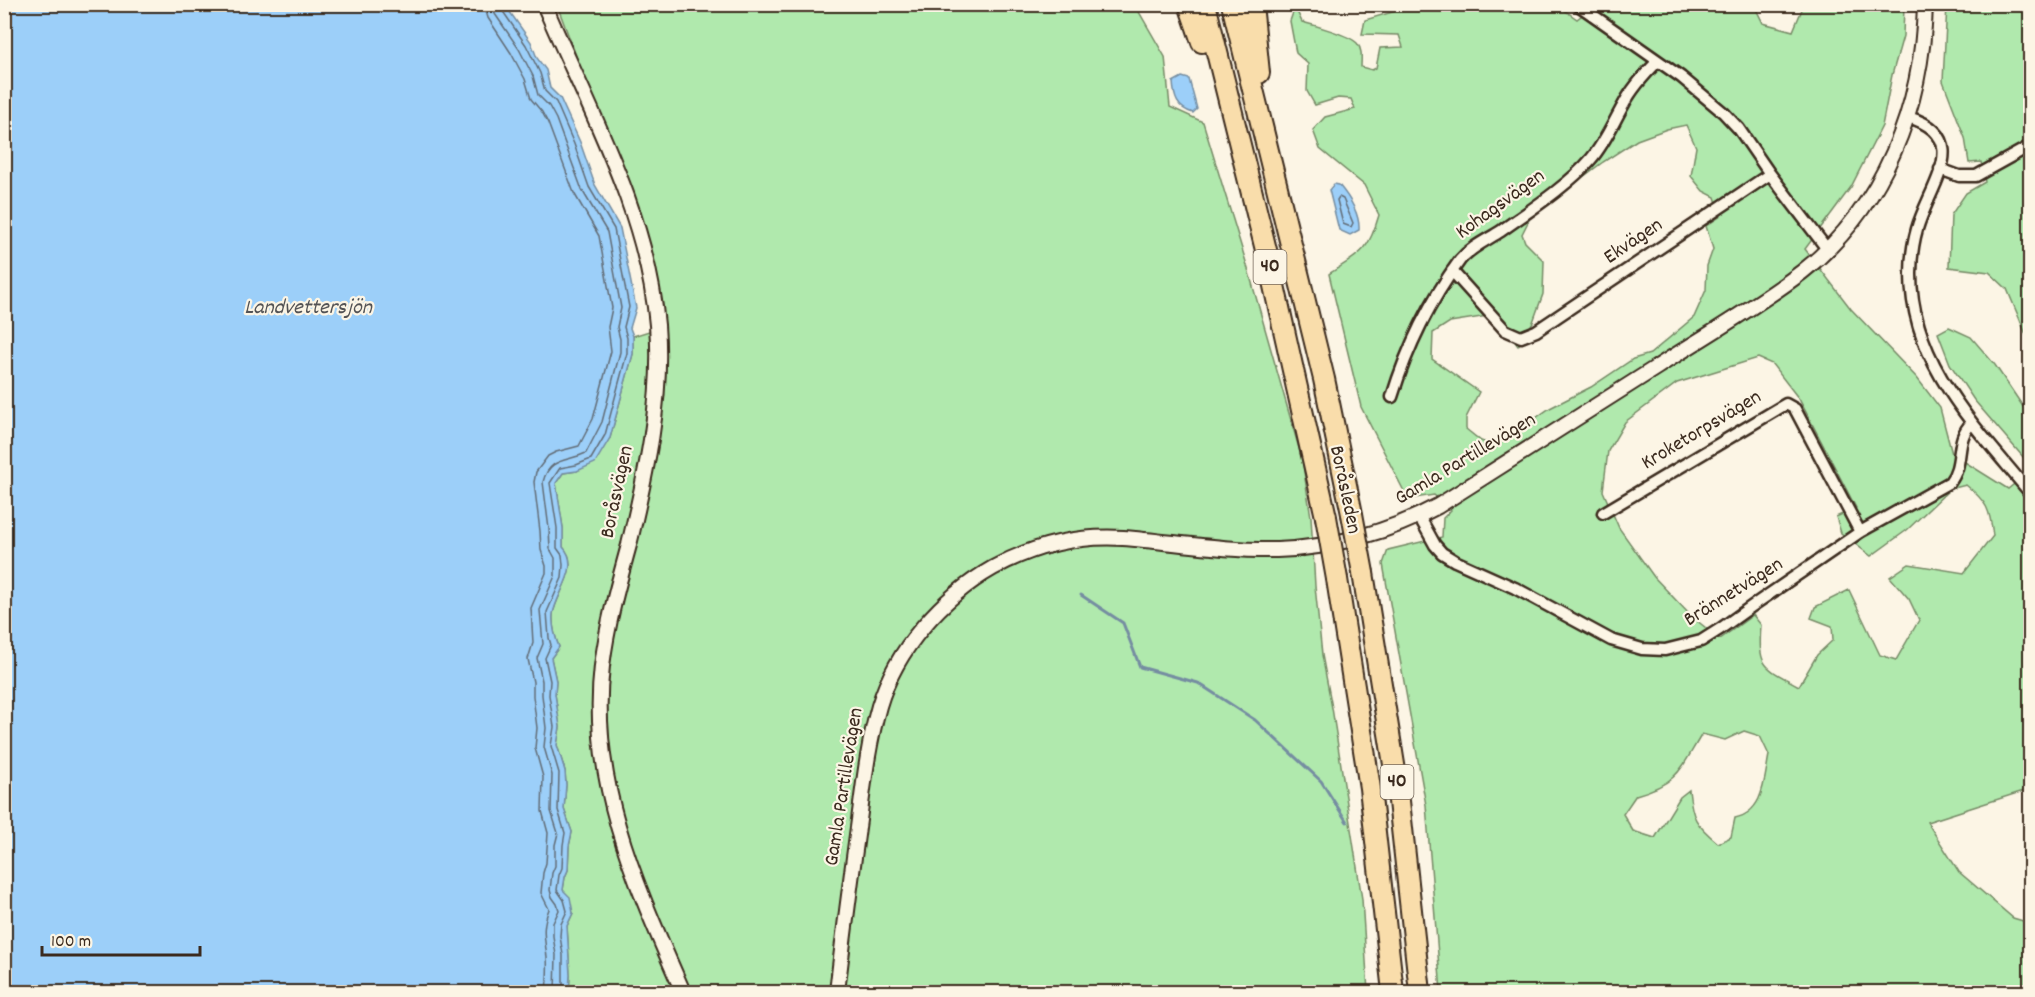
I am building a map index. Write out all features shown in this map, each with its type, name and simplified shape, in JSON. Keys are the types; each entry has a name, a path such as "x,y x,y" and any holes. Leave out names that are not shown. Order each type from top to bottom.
{"highway":[{"path":"1189,4 1239,146"},
{"name":"Boråsleden","path":"1204,4 1293,365 1326,518 1370,788 1393,993"},
{"name":"Boråsleden","path":"1232,4 1324,379 1352,514 1397,783 1420,993"},
{"path":"1252,4 1266,141"}],"street":[{"name":"Boråsvägen","path":"544,4 621,183 636,223 651,281 658,349 654,408 639,497 614,603 602,667 600,733 615,821 630,865 683,993"},
{"path":"1577,4 1681,77 1724,113 1739,129 1827,249"},
{"name":"Gamla Partillevägen","path":"837,993 867,756 880,705 904,654 927,624 956,595 982,574 1007,561 1036,548 1062,541 1122,538 1197,546 1277,550 1337,542 1383,530 1419,516 1486,476 1747,310 1802,272 1827,249 1871,195 1887,169 1908,117 1922,57 1925,4"},
{"name":"Kohagsvägen","path":"1392,397 1427,311 1466,252 1501,231 1591,160 1610,131 1624,102 1642,77 1658,61"},
{"path":"1908,117 1928,124 1940,135 1945,151 1941,169 1916,230 1911,274 1916,320 1929,356 1944,386 2031,493"},
{"path":"1941,169 1959,176 1976,176 2031,146"},
{"name":"Ekvägen","path":"1452,271 1505,330 1521,337 1536,331 1770,174"},
{"name":"Kroketorpsvägen","path":"1603,513 1786,404 1795,409 1860,532"},
{"name":"Brännetvägen","path":"1419,516 1435,545 1442,553 1455,561 1515,588 1611,640 1642,649 1665,650 1701,641 1860,532 1950,482 1956,474 1965,430 1972,423"}],"green space":[{"path":"1467,4 1557,5 1577,19 1595,5 1754,5 1763,23 1793,31 1803,7 1807,5 1904,5 1903,36 1892,75 1882,126 1851,187 1805,249 1851,309 1917,378 1940,408 1952,454 2008,489 2030,471 2030,789 1927,822 1959,872 2013,918 2030,923 2030,992 1441,992 1426,805 1383,564 1388,550 1442,537 1443,518 1451,510 1434,495 1408,499 1361,407 1329,274 1362,251 1371,237 1379,215 1364,185 1320,149 1313,130 1325,117 1355,109 1351,99 1338,98 1315,105 1307,91 1308,64 1296,53 1290,21 1295,7 1302,22 1353,40 1360,49 1361,67 1372,70 1376,68 1380,48 1403,47 1399,35 1362,34 1365,20 1416,5 1453,9","holes":["1686,125 1696,147 1691,176 1703,191 1715,197 1721,216 1706,226 1713,249 1707,266 1706,290 1694,317 1650,354 1633,359 1591,387 1550,408 1496,446 1481,441 1466,429 1466,418 1479,392 1432,359 1433,333 1450,322 1494,315 1518,346 1533,322 1543,294 1544,261 1525,242 1522,234 1531,216 1603,162 1637,140","1758,358 1772,364 1799,399 1856,508 1836,517 1841,533 1871,556 1907,530 1950,489 1966,485 1983,501 1989,512 1993,536 1964,573 1909,564 1890,577 1909,599 1919,620 1896,660 1880,655 1849,590 1815,607 1811,618 1832,626 1833,640 1817,655 1799,686 1777,674 1765,664 1761,650 1761,625 1753,615 1720,639 1691,616 1654,577 1619,528 1603,491 1608,451 1625,422 1677,383","1744,731 1760,736 1769,755 1761,794 1752,809 1745,815 1735,818 1731,837 1718,843 1704,831 1693,814 1689,790 1680,797 1655,838 1633,831 1623,814 1636,795 1661,785 1677,774 1702,734 1725,740"]},
{"path":"557,5 1135,5 1165,57 1170,107 1203,122 1302,459 1311,517 1322,655 1362,899 1368,992 569,992 567,926 573,913 563,890 568,870 572,832 564,809 565,771 557,745 560,727 555,694 556,681 551,658 559,647 554,631 553,614 570,563 563,547 563,528 556,483 563,473 577,471 610,438 633,354 633,336 662,327 649,244 623,170"},
{"path":"1947,5 2030,5 2030,338 2027,337 2007,289 1989,272 1949,267 1951,215 1966,193 1985,182 1981,162 1969,163 1965,138 1943,81"},
{"path":"1949,327 1971,337 1995,365 2030,417 2030,465 1974,400 1950,364 1938,333"}],"water":[{"name":"Landvettersjön","path":"5,4 505,5 531,42 537,58 546,70 550,88 560,98 580,142 595,185 620,228 636,308 630,328 633,336 633,354 610,438 595,463 577,471 563,473 556,483 563,528 563,547 570,563 553,614 554,631 559,647 551,658 556,681 555,694 560,727 557,745 565,771 564,809 572,832 568,870 563,890 570,897 573,913 567,926 569,992 5,992"},
{"path":"1182,77 1189,79 1197,109 1193,113 1180,105 1174,93 1173,82"},
{"path":"1334,184 1339,185 1358,218 1359,230 1350,235 1339,230 1329,190"}],"waterway":[{"path":"1081,595 1123,623 1140,667 1198,683 1255,720 1321,781 1347,822"}]}
